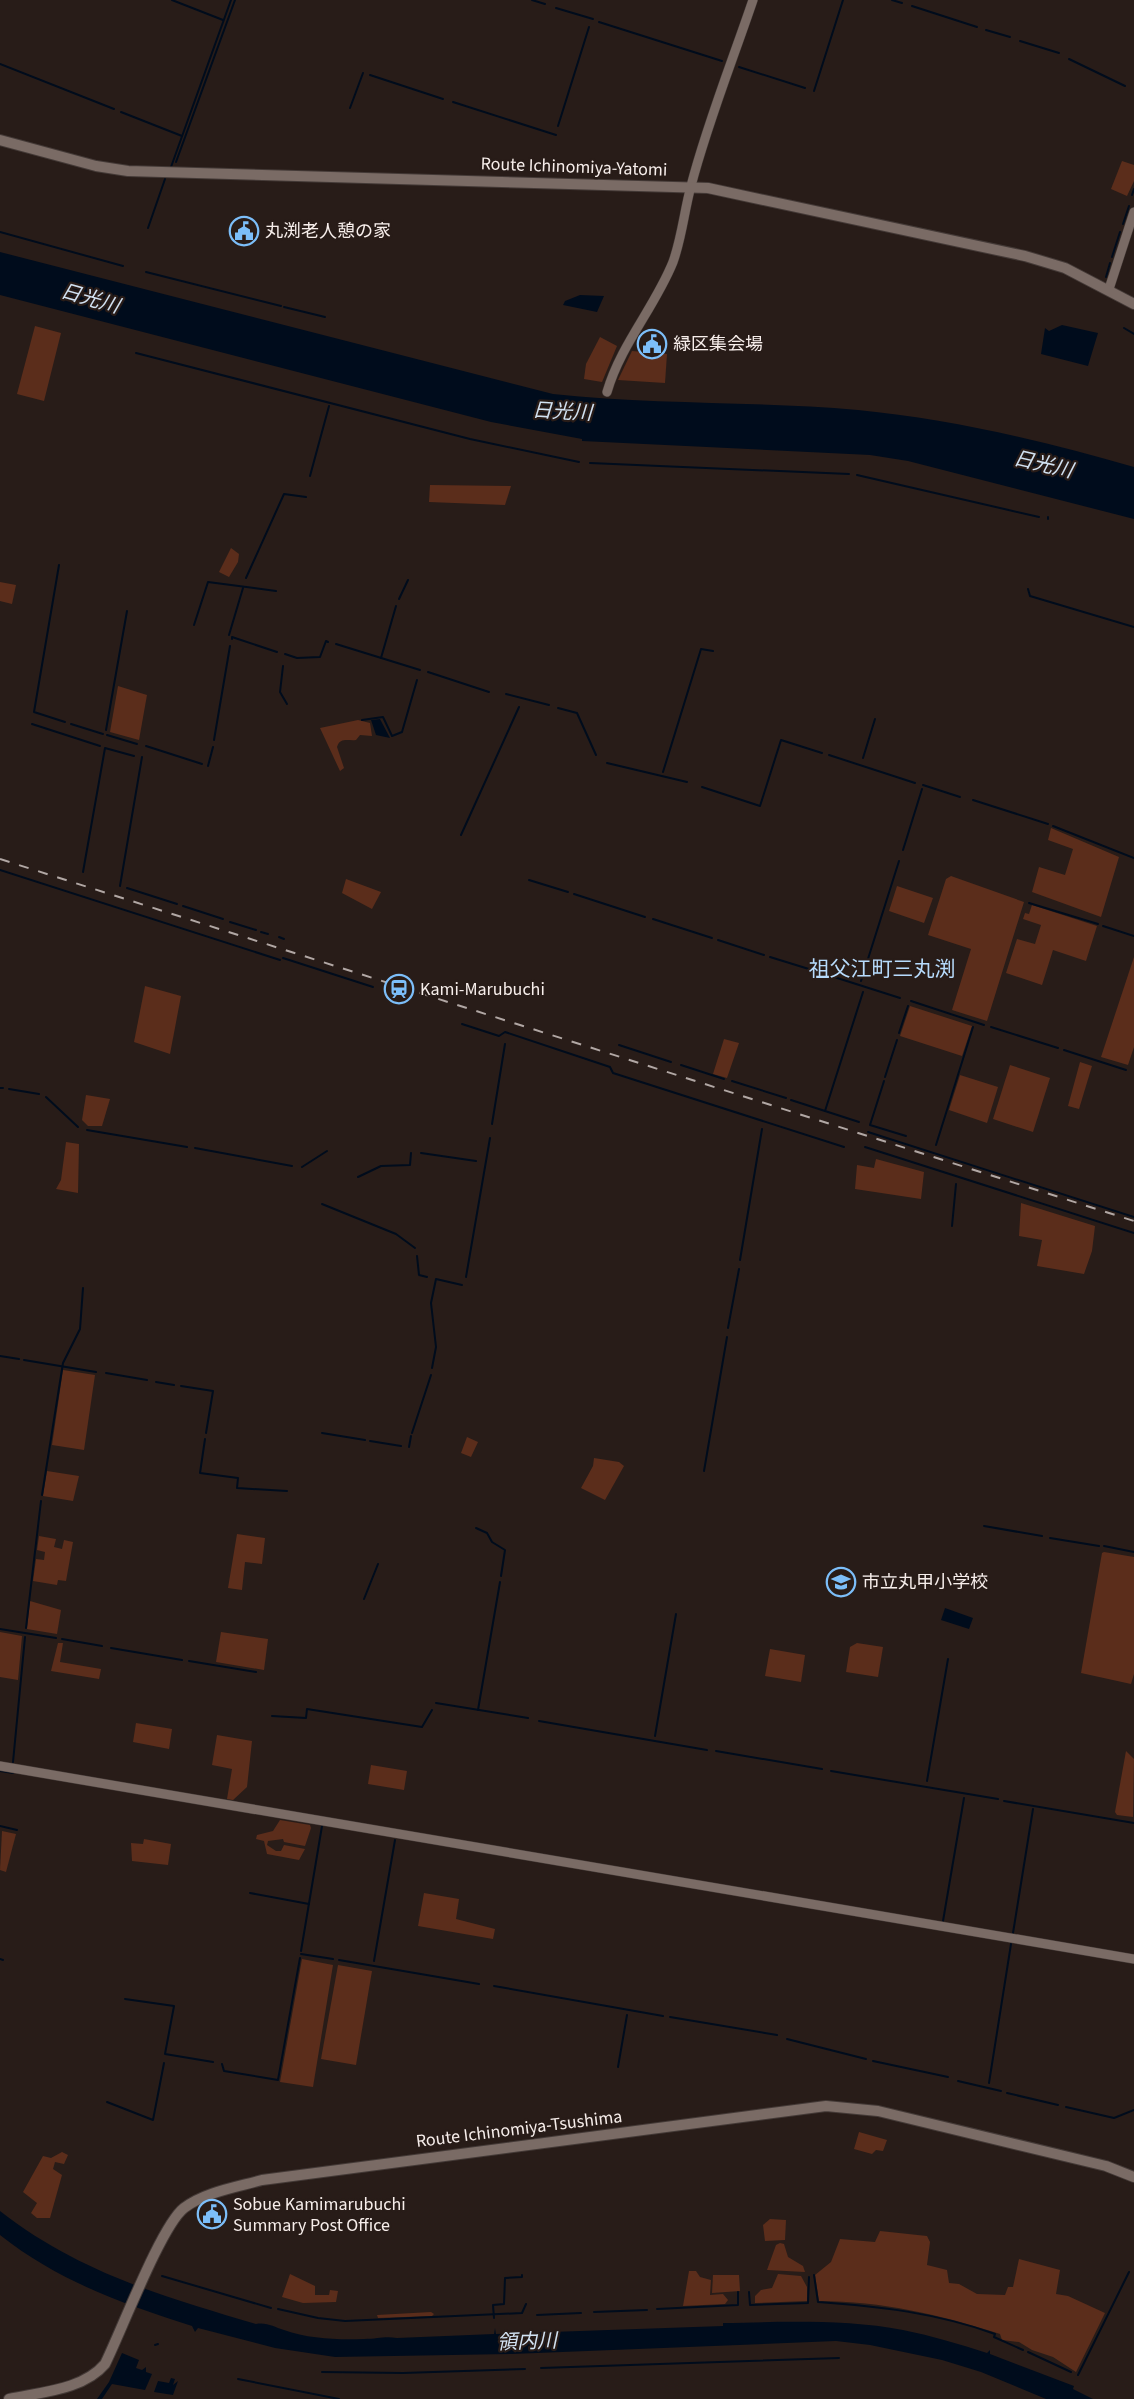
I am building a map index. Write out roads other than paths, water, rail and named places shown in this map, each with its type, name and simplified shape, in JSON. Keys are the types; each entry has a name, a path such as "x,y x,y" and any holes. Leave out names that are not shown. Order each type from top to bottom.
{"main road":[{"name":"Route Ichinomiya-Yatomi","path":"0,140 96,166 128,171 708,188 1025,256 1065,268 1134,304"},
{"name":"Route Ichinomiya-Tsushima","path":"9,2399 62,2388 96,2374 105,2364 178,2213 195,2201 262,2180 826,2106 858,2107 889,2113 1106,2166 1134,2177"}],"street":[{"path":"607,392 616,364 658,293 673,261 683,229 691,187 753,0"},
{"path":"1109,289 1134,212"},
{"path":"0,1766 1134,1959"}],"water":[{"name":"日光川","path":"0,252 553,394 629,400 858,410 962,425 1066,448 1134,467 1134,519 908,461 870,455 582,441 582,439 491,422 0,295"},
{"path":"580,295 604,296 597,312 563,305 565,301"},
{"path":"1062,325 1098,333 1088,366 1041,354 1045,328 1049,331"},
{"path":"380,719 390,738 376,735 371,720"},
{"path":"945,1608 973,1618 969,1629 941,1620"},
{"name":"領内川","path":"0,2211 60,2250 122,2280 221,2314 304,2335 369,2339 494,2334 495,2328 496,2334 723,2326 723,2323 858,2324 914,2332 987,2353 990,2350 990,2354 1074,2386 1073,2389 1093,2399 1046,2399 981,2372 942,2360 870,2345 836,2341 512,2354 335,2357 275,2348 198,2328 195,2332 192,2326 92,2290 45,2266 0,2235"},
{"path":"122,2353 139,2360 136,2368 142,2370 146,2367 146,2372 152,2374 145,2390 112,2384 102,2399 97,2399 109,2382"},
{"path":"171,2378 175,2379 173,2385 178,2381 173,2395 154,2392 158,2381 169,2383"}],"waterway":[{"path":"172,0 223,20"},
{"path":"171,167 231,0"},
{"path":"176,162 235,0"},
{"path":"532,0 545,4"},
{"path":"814,91 843,0"},
{"path":"892,0 902,3"},
{"path":"912,6 977,27"},
{"path":"556,8 593,19"},
{"path":"599,22 722,61"},
{"path":"558,126 589,27"},
{"path":"986,30 1010,37"},
{"path":"1020,41 1059,53"},
{"path":"1069,59 1125,86"},
{"path":"0,64 114,109"},
{"path":"739,67 805,88"},
{"path":"350,108 363,73"},
{"path":"370,75 443,99"},
{"path":"453,102 556,135"},
{"path":"121,112 182,136"},
{"path":"148,228 165,179"},
{"path":"1132,195 1134,189"},
{"path":"1123,224 1129,206"},
{"path":"0,232 123,266"},
{"path":"1112,257 1120,232"},
{"path":"1106,277 1110,263"},
{"path":"146,272 281,306"},
{"path":"284,307 325,317"},
{"path":"1124,328 1134,334"},
{"path":"136,353 470,439 579,462"},
{"path":"310,476 329,406"},
{"path":"590,463 849,474"},
{"path":"857,475 1039,517"},
{"path":"246,578 284,494 306,497"},
{"path":"59,565 34,712 65,722"},
{"path":"399,599 408,580"},
{"path":"194,625 208,582 276,591"},
{"path":"229,635 243,588"},
{"path":"1028,589 1030,596 1134,627"},
{"path":"381,658 396,606"},
{"path":"106,730 127,611"},
{"path":"232,639 232,637 277,652"},
{"path":"285,654 297,658 320,657 326,641 328,642"},
{"path":"336,644 420,670"},
{"path":"214,740 230,646"},
{"path":"663,772 701,649 713,651"},
{"path":"283,666 280,692 287,704"},
{"path":"428,672 489,692"},
{"path":"362,720 383,717 392,736 402,732 417,680"},
{"path":"506,694 549,705"},
{"path":"461,835 519,707"},
{"path":"558,708 577,713 596,755"},
{"path":"863,758 875,719"},
{"path":"32,724 100,746"},
{"path":"71,724 103,734"},
{"path":"107,735 137,744"},
{"path":"702,787 760,806 781,740 822,753"},
{"path":"146,746 202,764"},
{"path":"208,766 213,747"},
{"path":"83,872 105,748 134,756"},
{"path":"829,755 915,783"},
{"path":"120,886 142,757"},
{"path":"607,763 687,782"},
{"path":"923,785 960,797"},
{"path":"903,850 922,789"},
{"path":"973,800 1048,824"},
{"path":"1053,826 1134,858"},
{"path":"861,981 899,861"},
{"path":"0,870 280,960"},
{"path":"529,880 568,892"},
{"path":"127,888 177,904"},
{"path":"574,894 645,917"},
{"path":"1029,903 1098,924"},
{"path":"183,906 223,919"},
{"path":"653,919 712,938"},
{"path":"230,922 256,930"},
{"path":"1103,926 1134,936"},
{"path":"261,932 268,934"},
{"path":"279,937 284,939"},
{"path":"718,940 764,955"},
{"path":"770,957 825,974"},
{"path":"283,958 373,987"},
{"path":"831,976 900,998"},
{"path":"825,1111 863,992"},
{"path":"911,1001 984,1025"},
{"path":"899,1033 908,1006"},
{"path":"462,1024 499,1036 505,1032 610,1067 613,1073 844,1147"},
{"path":"936,1145 973,1027"},
{"path":"991,1027 1058,1048"},
{"path":"885,1077 897,1040"},
{"path":"492,1124 505,1044"},
{"path":"619,1045 671,1062"},
{"path":"1064,1050 1126,1070"},
{"path":"681,1065 724,1079"},
{"path":"732,1081 786,1098"},
{"path":"884,1081 870,1125 906,1136"},
{"path":"9,1089 39,1094"},
{"path":"46,1097 78,1127"},
{"path":"791,1100 859,1122"},
{"path":"740,1260 762,1129"},
{"path":"87,1130 187,1147"},
{"path":"868,1132 1134,1217"},
{"path":"466,1277 490,1138"},
{"path":"865,1147 1134,1233"},
{"path":"195,1148 292,1166"},
{"path":"302,1167 327,1151"},
{"path":"358,1177 381,1166 410,1165 411,1153"},
{"path":"421,1153 476,1161"},
{"path":"952,1226 956,1184"},
{"path":"322,1204 396,1234 415,1248"},
{"path":"417,1256 419,1275 427,1277"},
{"path":"728,1328 739,1269"},
{"path":"432,1368 436,1347 431,1303 436,1279 462,1285"},
{"path":"42,1495 63,1363 80,1329 83,1288"},
{"path":"704,1471 727,1337"},
{"path":"0,1356 19,1359"},
{"path":"24,1360 96,1372"},
{"path":"106,1373 147,1380"},
{"path":"412,1433 431,1375"},
{"path":"156,1382 174,1385"},
{"path":"181,1386 213,1391 206,1433"},
{"path":"322,1433 365,1440"},
{"path":"409,1447 411,1436"},
{"path":"205,1439 200,1473 238,1478 237,1488 287,1491"},
{"path":"370,1441 401,1446"},
{"path":"26,1628 41,1501"},
{"path":"984,1526 1042,1536"},
{"path":"476,1528 487,1533 492,1542 505,1550 501,1576"},
{"path":"1050,1538 1099,1546"},
{"path":"1104,1546 1134,1552"},
{"path":"364,1599 378,1564"},
{"path":"478,1710 500,1582"},
{"path":"655,1736 676,1614"},
{"path":"0,1629 56,1638"},
{"path":"13,1762 25,1637"},
{"path":"62,1639 102,1646"},
{"path":"111,1648 182,1660"},
{"path":"927,1781 948,1659"},
{"path":"189,1661 256,1672"},
{"path":"436,1703 528,1718"},
{"path":"272,1716 306,1718 307,1709 422,1727 432,1710"},
{"path":"539,1721 707,1750"},
{"path":"716,1751 822,1769"},
{"path":"0,1771 13,1773"},
{"path":"831,1771 998,1799"},
{"path":"943,1921 964,1798"},
{"path":"1004,1801 1134,1823"},
{"path":"1013,1933 1033,1809"},
{"path":"0,1826 17,1830"},
{"path":"301,1951 322,1826"},
{"path":"374,1961 395,1840"},
{"path":"250,1893 309,1904"},
{"path":"989,2083 1011,1944"},
{"path":"301,1954 333,1959"},
{"path":"222,2064 224,2071 278,2080 300,1958"},
{"path":"339,1960 479,1984"},
{"path":"494,1986 663,2016"},
{"path":"125,1999 174,2006 165,2054 213,2062"},
{"path":"618,2067 627,2015"},
{"path":"670,2017 777,2035"},
{"path":"787,2039 866,2059"},
{"path":"873,2061 948,2077"},
{"path":"107,2102 153,2120 164,2063"},
{"path":"958,2081 1001,2091"},
{"path":"1007,2093 1058,2105"},
{"path":"1066,2107 1114,2118 1134,2110"},
{"path":"1078,2375 1129,2272"},
{"path":"494,2318 493,2305 504,2304 505,2278 522,2277 522,2275"},
{"path":"814,2275 818,2302 885,2308 951,2321 995,2334 994,2337 1023,2350"},
{"path":"162,2276 271,2308"},
{"path":"749,2292 750,2305 808,2303 809,2277"},
{"path":"657,2309 738,2305 738,2292"},
{"path":"278,2309 318,2318 345,2321 522,2313 526,2304"},
{"path":"594,2312 647,2310"},
{"path":"537,2315 581,2313"},
{"path":"1028,2352 1071,2372"},
{"path":"541,2368 839,2358"},
{"path":"322,2372 403,2373 525,2369"},
{"path":"238,2379 339,2399"}],"railway":[{"path":"0,859 1134,1221"}],"place":[{"name":"丸渕老人憩の家","path":"244,231"},
{"name":"緑区集会場","path":"652,344"},
{"name":"Kami-Marubuchi","path":"399,989"},
{"name":"市立丸甲小学校","path":"841,1582"},
{"name":"Sobue Kamimarubuchi Summary Post Office","path":"212,2214"}],"district":[{"name":"祖父江町三丸渕","path":"882,969"}]}
